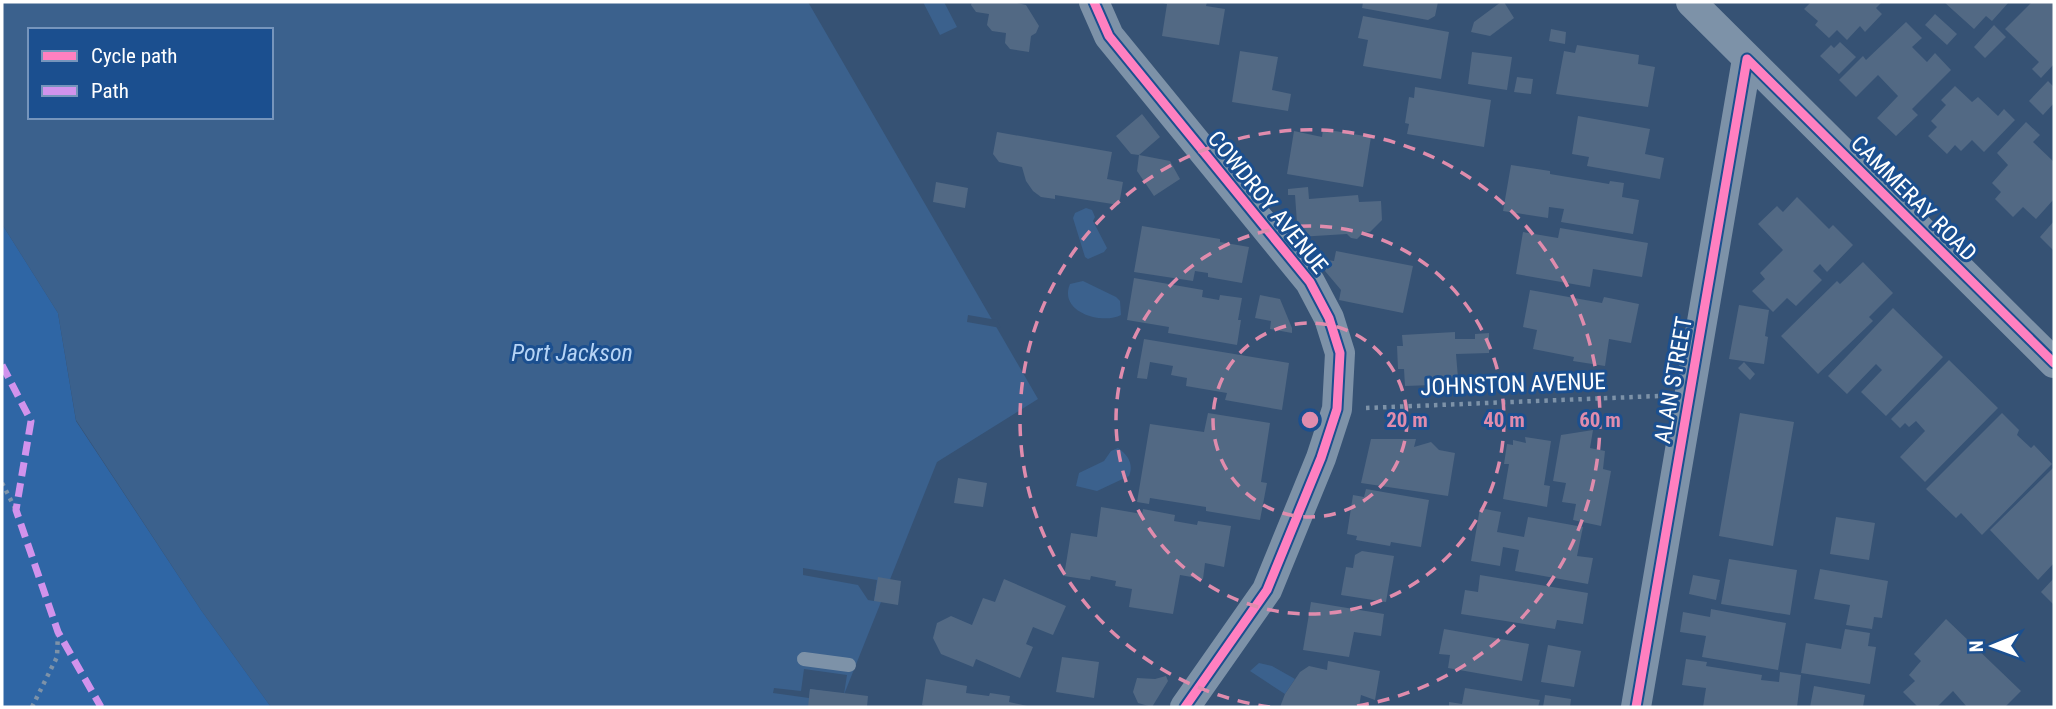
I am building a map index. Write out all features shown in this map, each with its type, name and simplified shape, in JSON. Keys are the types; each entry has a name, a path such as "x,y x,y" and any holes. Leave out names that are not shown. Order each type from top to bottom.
{"street":[{"name":"COWDROY AVENUE","path":"1094,2 1109,36 1310,282 1329,318 1340,353 1338,409 1267,590 1185,707"},
{"name":"CAMMERAY ROAD","path":"1691,2 2054,363"},
{"name":"ALAN STREET","path":"1636,707 1747,59"}],"lane":[{"path":"804,659 849,665"}],"path":[{"path":"2,484 16,510"},
{"path":"32,707 57,657 58,632"}],"shaded area":[{"path":"2,224 58,313 76,421 201,610 271,707 2,707"}],"water":[{"name":"Port Jackson","path":"2,2 808,2 1038,399 937,462 839,707 271,707 201,610 76,420 58,313 2,224"},
{"path":"923,2 944,2 957,27 940,35"},
{"path":"1086,208 1092,210 1095,217 1093,221 1107,248 1088,259 1085,257 1073,218 1075,213"},
{"path":"1083,281 1116,297 1120,301 1121,315 1113,318 1093,317 1076,309 1068,294 1070,284"},
{"path":"1118,448 1129,460 1129,476 1097,491 1076,486 1079,473 1104,461 1111,451"},
{"path":"1259,663 1272,666 1295,679 1285,694 1250,671"}],"pier":[{"path":"968,315 997,320 1001,328 967,322"},
{"path":"803,568 877,580 874,601 868,600 858,585 803,575"},
{"path":"804,669 847,675 844,694 810,689 809,698 773,693 774,688 801,691"}],"building":[{"path":"972,2 1012,2 1026,5 1039,26 1031,36 1029,52 1010,49 1005,43 1006,33 992,31 987,25 989,14 976,12"},
{"path":"1159,2 1207,2 1206,6 1225,9 1219,45 1162,36 1167,4"},
{"path":"1363,2 1438,2 1435,16 1428,20 1362,8"},
{"path":"1504,2 1514,18 1490,36 1471,32 1474,22"},
{"path":"1811,2 1882,2 1876,8 1882,14 1865,32 1860,26 1847,40 1837,30 1829,38 1815,25 1818,21 1804,9"},
{"path":"1944,2 2009,2 1992,21 1986,16 1974,29"},
{"path":"2032,2 2054,2 2054,64 2041,78 2032,69 2039,62 2005,29"},
{"path":"1935,14 1957,34 1947,45 1925,25"},
{"path":"1363,16 1449,32 1441,79 1363,66 1368,40 1358,38"},
{"path":"1906,22 1922,38 1912,47 1927,62 1935,53 1951,70 1912,109 1918,115 1896,136 1877,118 1898,96 1878,75 1856,97 1839,80 1863,56 1866,60"},
{"path":"1994,25 2006,37 1985,58 1974,47"},
{"path":"1551,29 1566,32 1565,44 1549,41"},
{"path":"1840,42 1856,57 1839,74 1820,56 1831,45 1834,48"},
{"path":"1577,45 1639,55 1638,64 1655,67 1648,107 1556,94 1564,51 1575,53"},
{"path":"1240,51 1278,57 1272,90 1291,94 1288,111 1232,102"},
{"path":"1472,52 1512,57 1507,90 1468,84"},
{"path":"1517,77 1533,79 1531,94 1514,92"},
{"path":"2048,81 2054,87 2054,103 2043,115 2029,101"},
{"path":"1955,86 1972,102 1978,97 1998,116 2004,109 2015,120 1984,152 1972,140 1961,151 1955,145 1947,154 1928,136 1937,127 1931,121 1946,105 1941,100"},
{"path":"1415,87 1491,100 1484,147 1407,134 1409,124 1405,123 1409,97 1414,98"},
{"path":"1142,114 1160,137 1139,155 1131,154 1116,136"},
{"path":"1578,116 1650,129 1645,154 1664,158 1660,179 1587,166 1589,157 1572,154"},
{"path":"2026,122 2040,135 2033,142 2054,162 2054,199 2036,219 2023,207 2013,217 1995,199 2001,192 1992,183 2008,165 1997,153"},
{"path":"1323,129 1371,137 1363,187 1287,174 1294,131 1322,137"},
{"path":"997,132 1112,152 1107,179 1123,182 1119,205 1055,195 1055,199 1041,197 1026,181 1022,167 999,162 993,154"},
{"path":"1139,155 1170,161 1180,179 1154,196 1137,171"},
{"path":"1511,165 1609,184 1610,181 1624,183 1622,197 1639,200 1633,234 1561,222 1564,209 1549,207 1548,218 1503,211"},
{"path":"936,182 968,188 965,208 933,202"},
{"path":"1308,187 1309,199 1358,195 1359,202 1381,201 1382,220 1370,232 1363,233 1357,239 1347,234 1298,237 1295,195 1288,195 1288,189"},
{"path":"1797,197 1829,229 1833,225 1853,245 1827,272 1820,264 1813,271 1822,280 1796,306 1787,298 1773,312 1752,291 1765,279 1760,273 1783,250 1758,224 1777,206 1783,212"},
{"path":"2054,221 2054,251 2040,237"},
{"path":"1142,226 1220,239 1220,242 1249,247 1242,283 1208,277 1208,273 1195,271 1193,281 1134,272"},
{"path":"1560,228 1648,243 1642,277 1593,269 1590,287 1516,274 1523,232 1558,238"},
{"path":"1336,251 1413,266 1403,313 1339,300 1341,290 1325,271 1327,260 1334,261"},
{"path":"1863,262 1893,293 1869,317 1873,321 1818,374 1781,336 1837,281 1840,284"},
{"path":"1134,278 1203,290 1202,297 1219,300 1220,295 1242,298 1237,345 1168,333 1169,327 1127,320"},
{"path":"1530,290 1602,303 1604,297 1639,304 1631,343 1609,339 1605,366 1573,361 1574,357 1533,349 1537,330 1523,327"},
{"path":"1260,295 1280,299 1292,333 1270,329 1271,321 1255,318"},
{"path":"1739,305 1769,310 1764,364 1729,359"},
{"path":"1893,308 1943,357 1886,416 1861,392 1882,370 1876,364 1847,394 1828,376"},
{"path":"1455,332 1455,339 1475,339 1475,334 1489,333 1489,353 1456,354 1458,378 1432,380 1433,385 1405,386 1404,369 1398,369 1397,346 1403,346 1402,335"},
{"path":"1144,339 1289,363 1282,410 1225,400 1227,393 1186,386 1187,378 1171,375 1173,366 1150,362 1147,379 1137,378"},
{"path":"1949,360 1998,408 1925,482 1900,457 1925,431 1916,421 1909,427 1905,423 1900,428 1891,419"},
{"path":"1744,362 1755,374 1750,380 1738,368"},
{"path":"1208,413 1270,423 1261,482 1267,483 1260,520 1206,511 1206,507 1150,498 1149,504 1137,502 1150,424 1204,432"},
{"path":"1740,413 1794,422 1773,546 1719,536"},
{"path":"2002,413 2019,430 2017,435 2031,448 2034,445 2052,464 1982,535 1961,513 1956,518 1926,489"},
{"path":"1593,430 1590,448 1605,451 1603,469 1611,471 1601,526 1573,520 1576,504 1562,502 1566,483 1553,481 1561,435"},
{"path":"1525,437 1551,441 1544,485 1550,486 1547,507 1503,499 1509,464 1504,464 1507,444 1513,445 1513,440 1526,443"},
{"path":"1371,439 1416,439 1414,447 1431,442 1439,450 1455,453 1448,496 1361,483"},
{"path":"2054,467 2054,563 2038,580 1990,530"},
{"path":"958,478 987,483 983,507 954,503"},
{"path":"1366,489 1429,500 1421,547 1391,542 1390,546 1356,540 1357,536 1347,534 1353,495 1364,497"},
{"path":"1101,507 1142,514 1143,509 1175,515 1174,521 1231,526 1224,567 1205,563 1203,579 1180,575 1173,614 1129,607 1132,589 1115,586 1116,581 1091,576 1090,580 1064,576 1071,533 1097,537"},
{"path":"1480,508 1501,512 1497,532 1524,537 1528,517 1583,527 1577,556 1593,558 1588,584 1515,571 1519,550 1503,547 1500,566 1471,561"},
{"path":"1836,517 1875,523 1869,560 1830,554"},
{"path":"1362,551 1394,556 1386,602 1341,595 1346,567 1353,568 1355,555"},
{"path":"1729,559 1797,570 1790,615 1721,604"},
{"path":"1820,569 1888,581 1882,618 1874,617 1872,629 1846,625 1850,605 1814,599"},
{"path":"1480,575 1588,593 1583,624 1557,620 1555,629 1461,614 1465,590 1478,592"},
{"path":"1693,575 1720,580 1716,600 1689,594"},
{"path":"878,577 901,581 898,605 874,601"},
{"path":"2054,578 2054,605 2041,592"},
{"path":"1004,579 1066,606 1053,635 1033,627 1026,644 1033,647 1020,678 976,659 973,667 941,654 933,638 937,623 951,616 972,625 983,598 995,602"},
{"path":"1311,602 1384,614 1381,636 1354,632 1349,657 1303,650"},
{"path":"1711,609 1786,623 1778,670 1702,657 1706,636 1680,632 1683,612 1710,617"},
{"path":"1946,619 2021,691 2005,707 1967,707 1953,691 1937,707 1918,707 1903,692 1915,681 1909,675 1921,661 1914,654"},
{"path":"1444,629 1529,644 1522,681 1448,668 1450,655 1439,654"},
{"path":"1845,629 1870,633 1868,646 1876,647 1870,684 1801,673 1806,643 1841,649"},
{"path":"1548,645 1581,651 1574,687 1541,682"},
{"path":"1062,657 1099,662 1094,698 1056,692"},
{"path":"1686,659 1707,662 1706,666 1762,675 1761,680 1779,682 1780,672 1801,675 1797,707 1703,707 1706,688 1682,685"},
{"path":"1328,661 1380,671 1375,700 1361,695 1359,707 1280,707 1285,694 1300,672 1309,666 1327,670"},
{"path":"1166,676 1168,681 1152,707 1138,703 1133,692 1137,678 1155,679"},
{"path":"926,679 967,686 966,693 1010,696 1009,702 1032,707 928,707 922,705"},
{"path":"1814,686 1865,695 1863,707 1810,707"},
{"path":"1465,688 1540,700 1538,707 1449,707 1449,702 1462,704"},
{"path":"810,689 868,696 867,707 808,707"},
{"path":"1545,695 1571,699 1570,707 1543,707"}],"marked path":[{"path":"2,365 31,421 16,510 58,632 101,707"}],"cycle path":[{"path":"1094,2 1109,36 1310,282 1329,318 1340,353 1337,409 1321,458 1267,590 1185,707"},
{"path":"1747,59 2054,363"},
{"path":"1636,707 1747,59"}]}
